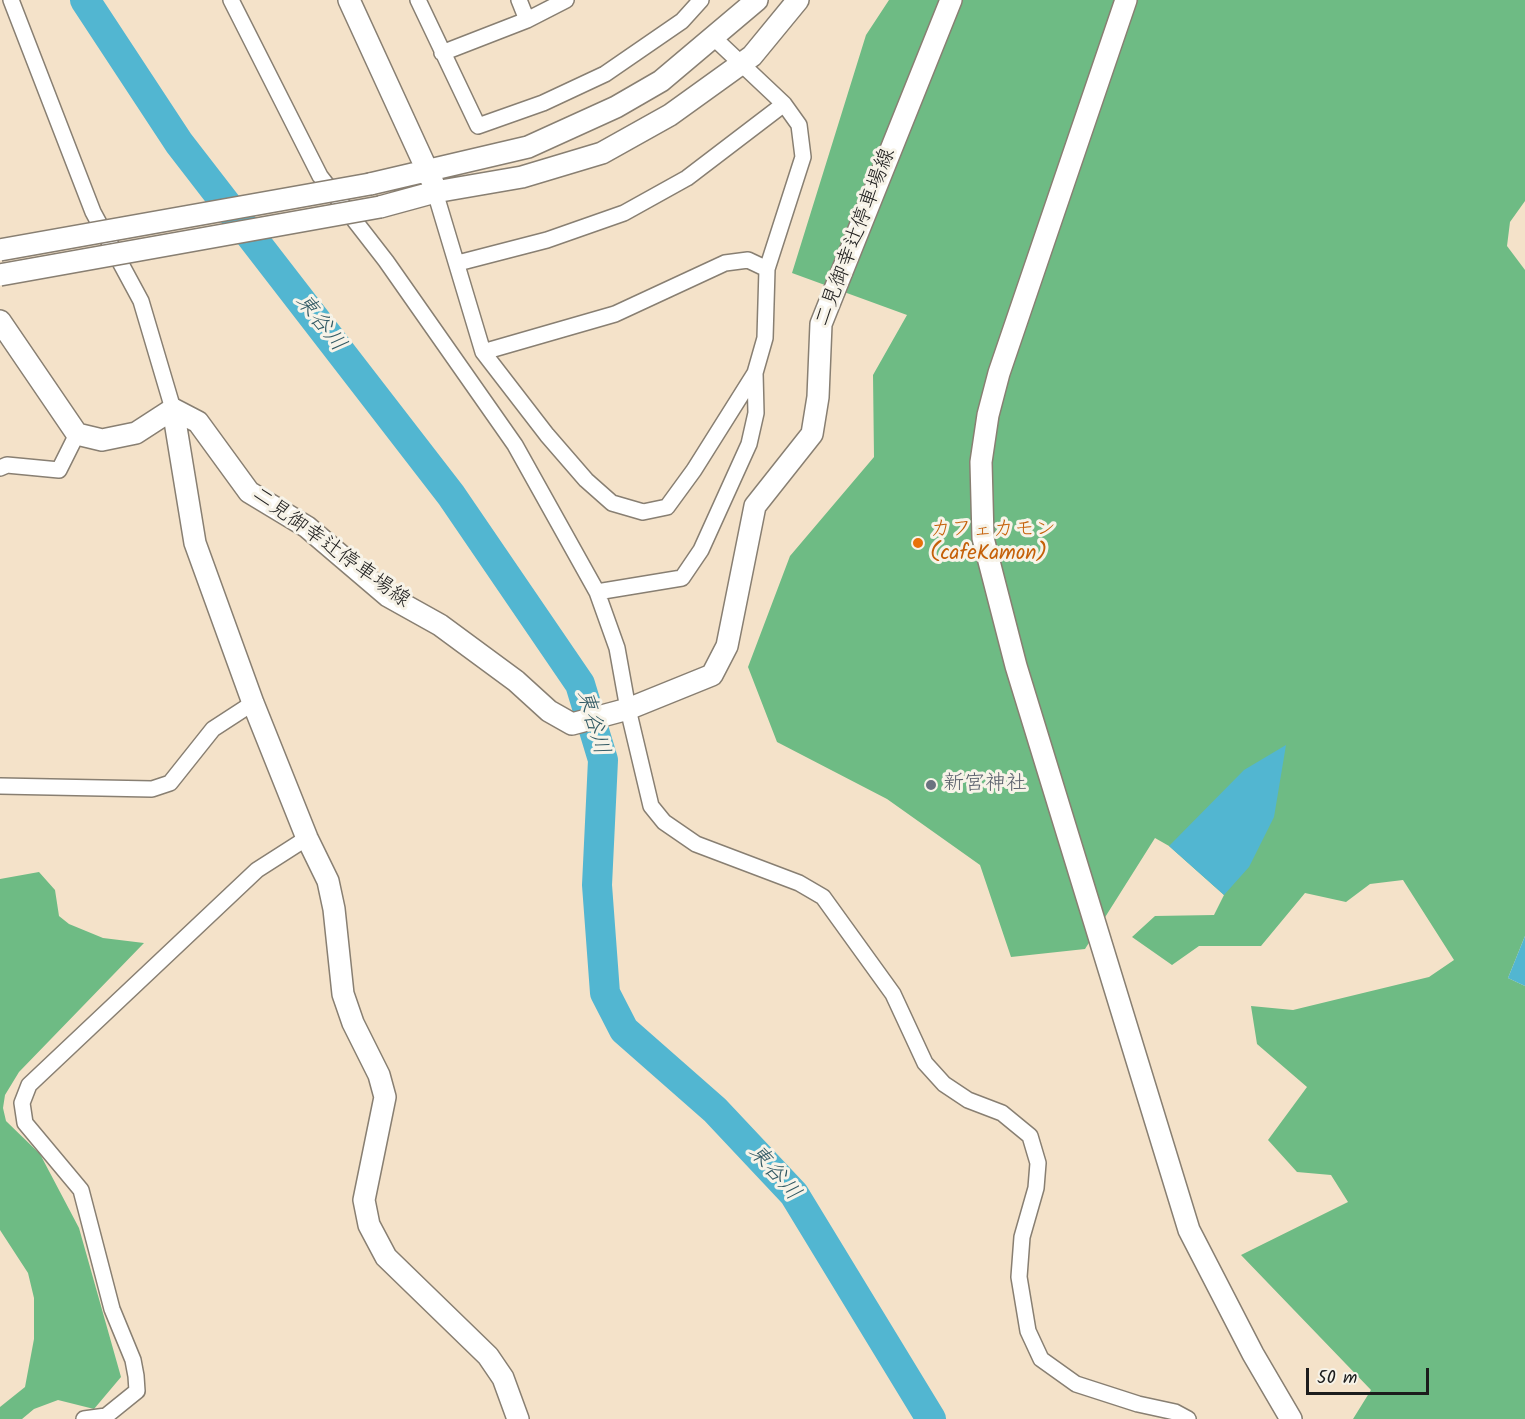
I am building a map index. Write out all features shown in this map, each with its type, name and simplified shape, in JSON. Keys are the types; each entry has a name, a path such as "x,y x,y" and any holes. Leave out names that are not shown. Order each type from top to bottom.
{"street":[{"path":"11,0 93,212 141,301 173,409 195,543 253,704 307,838 328,881 334,909 343,994 353,1023 378,1075 385,1097 364,1200 369,1225 386,1257 488,1356 503,1378 518,1419"},
{"path":"231,0 320,176 386,261 515,445 597,592 617,648 628,709 651,806 664,822 696,844 799,883 823,897 892,994 925,1063 944,1084 968,1100 1002,1113 1030,1136 1038,1163 1036,1188 1022,1237 1019,1277 1029,1330 1041,1359 1076,1384 1175,1412 1188,1419"},
{"path":"349,0 429,169 483,352 547,435 586,480 612,503 643,512 667,507 694,470 755,373 765,338 767,269 803,157 799,125 784,104 714,39"},
{"path":"418,0 478,126 543,103 604,74 681,21 701,0"},
{"path":"519,0 527,20"},
{"path":"442,53 527,20 566,0"},
{"path":"0,250 370,184 528,147 598,116 661,81 714,39 757,0"},
{"path":"0,274 380,207 435,192 522,177 602,153 670,115 752,56 798,0"},
{"name":"二見御幸辻停車場線","path":"173,409 198,422 249,492 307,527 388,596 440,625 516,681 549,711 572,723 628,709 712,675 727,646 755,506 812,434 818,397 821,324 951,0"},
{"path":"1126,0 996,384 988,415 981,462 983,538 1016,666 1189,1230 1253,1354 1291,1419"},
{"path":"458,263 547,240 624,213 687,178 784,104"},
{"path":"483,352 615,314 725,263 748,260 767,269"},
{"path":"0,321 77,434 102,440 136,433 173,409"},
{"path":"597,592 682,578 701,550 748,444 756,413 755,373"},
{"path":"0,468 7,465 59,470 77,434"},
{"path":"0,786 153,789 170,783 213,729 253,704"},
{"path":"84,1419 106,1416 137,1391 135,1368 112,1309 81,1190 25,1123 22,1102 30,1085 257,870 307,838"}],"green space":[{"path":"889,0 1525,0 1525,201 1510,222 1507,246 1525,270 1525,936 1508,978 1525,986 1525,1419 1353,1419 1371,1390 1241,1255 1348,1202 1331,1175 1297,1172 1268,1140 1307,1087 1257,1044 1251,1006 1293,1010 1429,977 1454,960 1403,880 1370,884 1346,902 1305,893 1261,946 1199,946 1172,965 1132,937 1155,916 1214,915 1224,895 1169,846 1155,838 1085,949 1011,957 980,865 887,799 777,742 748,667 790,556 874,457 873,375 907,315 792,273 866,35"},
{"path":"39,872 55,890 59,916 69,924 103,938 144,943 19,1072 5,1095 3,1108 6,1121 40,1154 79,1228 121,1377 94,1409 58,1400 34,1409 22,1419 0,1419 0,1407 25,1387 34,1339 34,1298 28,1273 0,1230 0,879"}],"water":[{"path":"1286,745 1274,817 1249,867 1224,895 1169,846 1244,770"},
{"path":"1525,936 1525,986 1508,978"}],"waterway":[{"name":"東谷川","path":"85,0 179,143 451,495 580,684 603,760 597,885 605,993 624,1030 715,1110 794,1194 931,1419"}],"place":[{"name":"カフェカモン (cafeKamon)","path":"918,543"},
{"name":"新宮神社","path":"931,785"}]}
